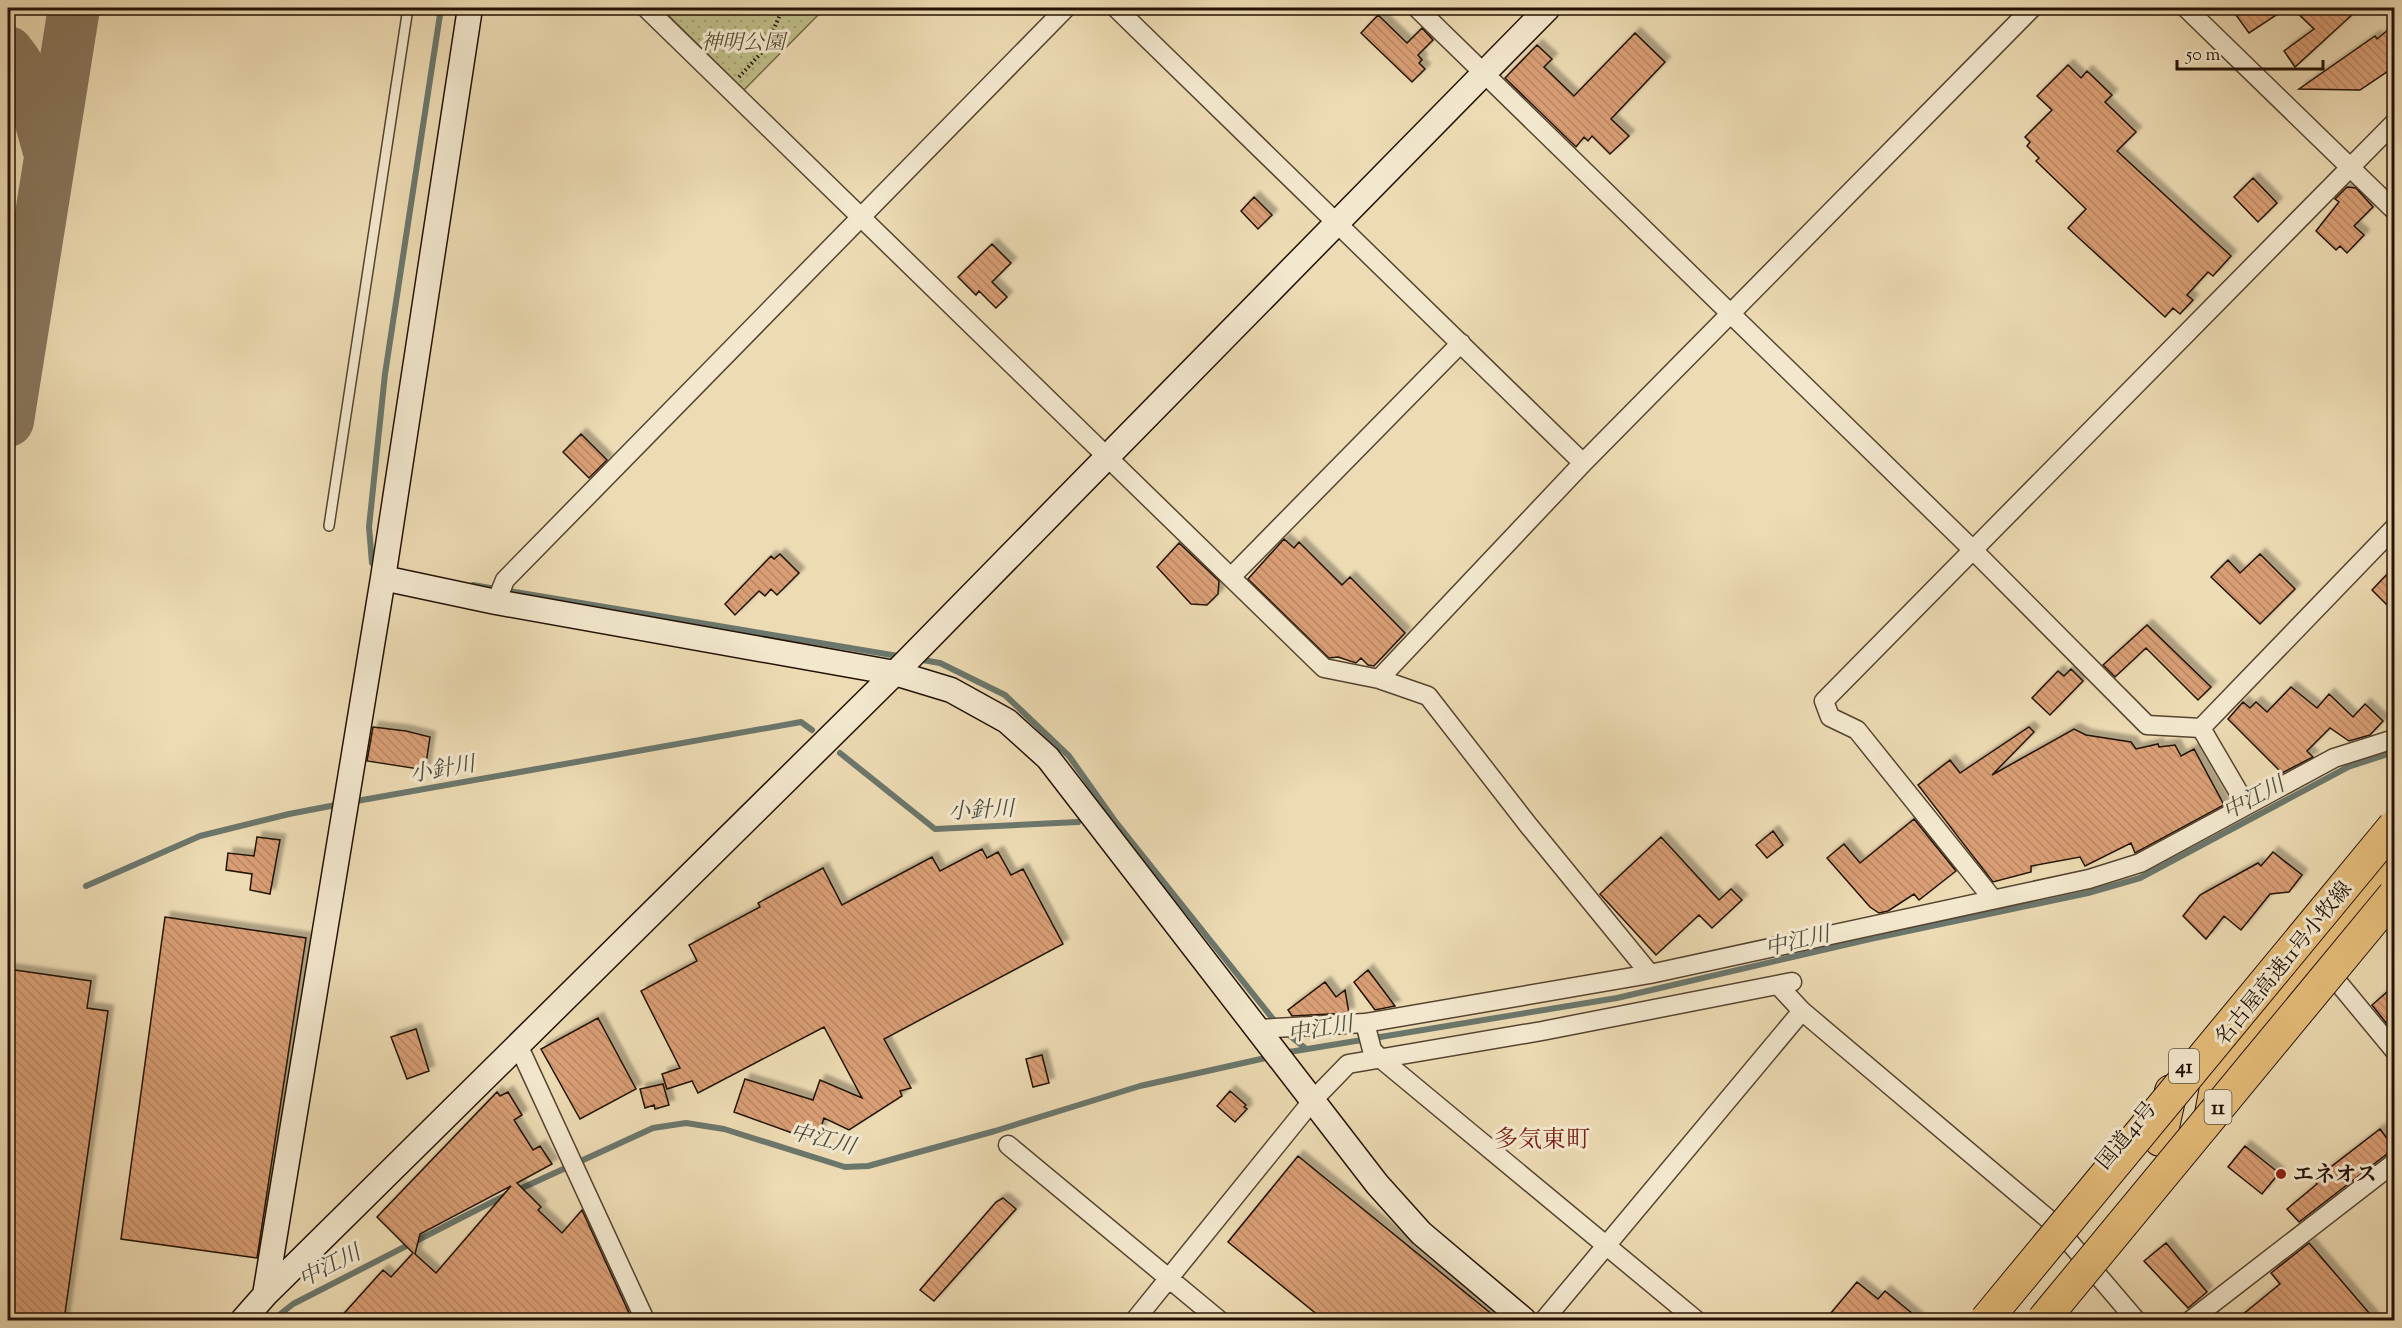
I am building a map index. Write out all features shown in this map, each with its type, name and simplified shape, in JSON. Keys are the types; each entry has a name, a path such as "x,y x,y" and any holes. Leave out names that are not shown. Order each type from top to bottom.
{"highway":[{"name":"国道41号","path":"1974,1320 2394,813"},
{"path":"2010,1320 2160,1140 2170,1093 2394,819"},
{"name":"名古屋高速11号小牧線","path":"1986,1320 2394,826"},
{"path":"2211,1114 2217,1082 2394,870"},
{"name":"名古屋高速11号小牧線","path":"2043,1320 2394,895"},
{"path":"2056,1320 2336,980 2394,913"}],"street":[{"path":"265,1295 383,578 470,8"},
{"path":"646,8 1324,668 1379,679 1428,696 1529,826 1650,974"},
{"path":"496,601 505,580 1066,8"},
{"path":"1116,8 1584,463"},
{"path":"1417,8 1974,551 2147,725 2201,728 2394,528"},
{"path":"243,1320 265,1295 519,1047 897,671 1548,8"},
{"path":"1379,679 1584,463 2032,8"},
{"path":"2186,8 2394,210"},
{"path":"1992,898 1857,730 1830,717 1824,701 2394,123"},
{"path":"1231,577 1461,343"},
{"path":"383,578 496,601 897,671 951,690 1007,721 1048,758 1377,1184 1420,1233 1524,1320"},
{"path":"2201,728 2246,805"},
{"path":"1260,1033 1365,1023 1650,974 1992,898 2090,879 2140,863 2334,758 2394,740"},
{"path":"2336,980 2394,1050"},
{"path":"1135,1320 1170,1280 1312,1100 1348,1064 1376,1054 1542,1031 1785,984 1802,1011 2053,1223 2136,1320"},
{"path":"1544,1320 1802,1011"},
{"path":"1365,1023 1376,1054 1695,1320"},
{"path":"519,1047 645,1320"},
{"path":"1008,1145 1219,1320"},
{"path":"2191,1320 2394,1163"}],"lane":[{"path":"329,526 408,8"}],"path":[{"path":"729,88 765,48 783,8"}],"green space":[{"name":"神明公園","path":"661,8 825,8 744,90"}],"building":[{"path":"2231,8 2287,8 2249,33"},
{"path":"2292,8 2350,8 2354,13 2295,67 2284,51 2314,29"},
{"path":"1378,15 1407,43 1422,28 1433,40 1418,55 1422,60 1419,63 1425,69 1412,82 1361,33"},
{"path":"2394,25 2394,67 2360,90 2299,89 2375,36 2377,39"},
{"path":"1635,33 1665,62 1611,119 1629,136 1610,154 1592,136 1588,141 1584,137 1576,147 1505,78 1537,45 1552,59 1544,67 1574,96"},
{"path":"2068,65 2081,78 2087,71 2112,95 2105,102 2136,132 2117,151 2231,256 2213,276 2208,272 2187,295 2193,300 2180,314 2173,308 2165,317 2068,228 2086,209 2036,161 2039,158 2027,146 2030,142 2025,137 2052,110 2037,96"},
{"path":"2253,178 2277,203 2258,222 2234,197"},
{"path":"2347,187 2356,188 2373,207 2354,226 2364,235 2347,253 2340,246 2336,250 2316,231 2339,202 2335,199"},
{"path":"1254,197 1272,215 1258,229 1241,211"},
{"path":"992,244 1011,263 992,282 1007,297 996,308 979,291 976,295 958,277"},
{"path":"581,434 607,460 589,478 563,452"},
{"path":"1284,539 1294,548 1299,542 1342,585 1350,577 1405,633 1374,666 1368,665 1361,658 1356,663 1338,657 1329,658 1248,579"},
{"path":"1179,543 1219,581 1218,594 1207,605 1191,604 1157,567"},
{"path":"780,554 799,573 777,595 771,589 765,596 759,591 735,615 725,604 771,556 774,559"},
{"path":"2260,554 2295,589 2260,624 2211,577 2228,560 2240,573"},
{"path":"2394,567 2394,612 2372,590"},
{"path":"2147,625 2211,687 2198,700 2146,648 2115,677 2103,665"},
{"path":"2071,669 2083,681 2050,715 2032,698 2058,671 2064,676"},
{"path":"2291,687 2317,708 2329,694 2353,717 2365,704 2383,721 2370,735 2349,741 2330,728 2307,751 2313,757 2282,773 2228,719 2243,702 2250,708 2256,702 2267,712"},
{"path":"373,727 430,737 425,770 367,761"},
{"path":"2029,727 2034,732 1992,775 2074,729 2086,735 2131,742 2136,749 2158,744 2159,747 2175,745 2181,756 2194,749 2224,805 2135,853 2131,843 2085,866 2080,857 2031,866 2031,872 1993,882 1918,785 1950,760 1960,773"},
{"path":"1914,819 1956,871 1919,900 1914,894 1888,911 1879,913 1870,907 1827,858 1844,844 1860,863"},
{"path":"1773,831 1783,845 1767,858 1756,845"},
{"path":"257,837 280,840 270,894 250,890 252,874 226,870 228,853 254,856"},
{"path":"1661,837 1719,900 1731,889 1742,900 1712,928 1699,915 1656,955 1600,894"},
{"path":"982,849 987,858 998,852 1011,875 1023,869 1063,944 884,1039 911,1088 900,1091 902,1096 849,1130 824,1118 817,1139 807,1135 806,1138 734,1112 745,1079 813,1100 820,1080 862,1098 824,1027 698,1093 692,1081 667,1089 662,1074 680,1068 641,991 697,961 689,945 760,907 758,903 823,868 842,905 932,857 940,871"},
{"path":"2273,852 2302,875 2289,892 2270,894 2241,930 2224,916 2206,939 2183,916 2200,895 2258,863 2261,866"},
{"path":"165,917 306,938 257,1258 121,1239"},
{"path":"8,969 91,981 87,1008 108,1011 64,1320 8,1320"},
{"path":"1368,970 1395,1006 1375,1010 1354,982"},
{"path":"1325,982 1336,997 1345,990 1349,1013 1292,1016 1288,1010"},
{"path":"2394,986 2394,1033 2372,1005"},
{"path":"598,1018 636,1089 580,1119 541,1049"},
{"path":"416,1029 429,1071 407,1079 391,1037"},
{"path":"1042,1055 1049,1083 1033,1087 1026,1059"},
{"path":"663,1084 669,1105 655,1109 654,1105 645,1108 640,1089"},
{"path":"1230,1091 1246,1105 1244,1107 1247,1109 1235,1122 1217,1106"},
{"path":"497,1092 500,1096 508,1092 522,1115 514,1120 533,1150 540,1146 552,1164 517,1183 541,1207 538,1210 562,1233 582,1210 629,1313 619,1320 338,1320 383,1270 391,1277 413,1253 377,1217","holes":["511,1186 436,1273 415,1254 420,1234"]},
{"path":"2380,1129 2394,1148 2394,1152 2387,1154 2299,1222 2287,1209 2317,1184 2314,1180"},
{"path":"2245,1146 2279,1173 2262,1194 2228,1167"},
{"path":"1298,1156 1499,1320 1324,1320 1228,1242"},
{"path":"1003,1198 1016,1209 934,1301 920,1290 996,1202"},
{"path":"2166,1243 2207,1292 2188,1308 2144,1261"},
{"path":"2309,1243 2375,1320 2236,1320 2280,1284 2271,1273"},
{"path":"1857,1282 1878,1299 1885,1291 1920,1320 1825,1320"}],"waterway":[{"path":"378,569 372,563 369,527 385,374 441,8"},
{"path":"473,585 904,657"},
{"name":"小針川","path":"917,659 940,663 1005,695 1069,756 1115,821 1277,1024"},
{"name":"小針川","path":"351,802 801,722 812,730"},
{"name":"中江川","path":"1283,1053 1617,998 1870,939 2088,893 2140,878 2348,767 2394,752"},
{"name":"小針川","path":"840,753 935,829 1078,822"},
{"name":"小針川","path":"86,886 200,836 341,804"},
{"path":"1284,1031 1305,1048"},
{"name":"中江川","path":"273,1320 293,1304 498,1199 653,1128 686,1123 724,1129 845,1167 868,1166 995,1131 1140,1086 1270,1057"}],"taxiway":[{"path":"8,421 74,8"},
{"path":"8,52 29,86 48,148"}],"place":[{"name":"エネオス","path":"2281,1174"}],"district":[{"name":"多気東町","path":"1542,1139"}]}
